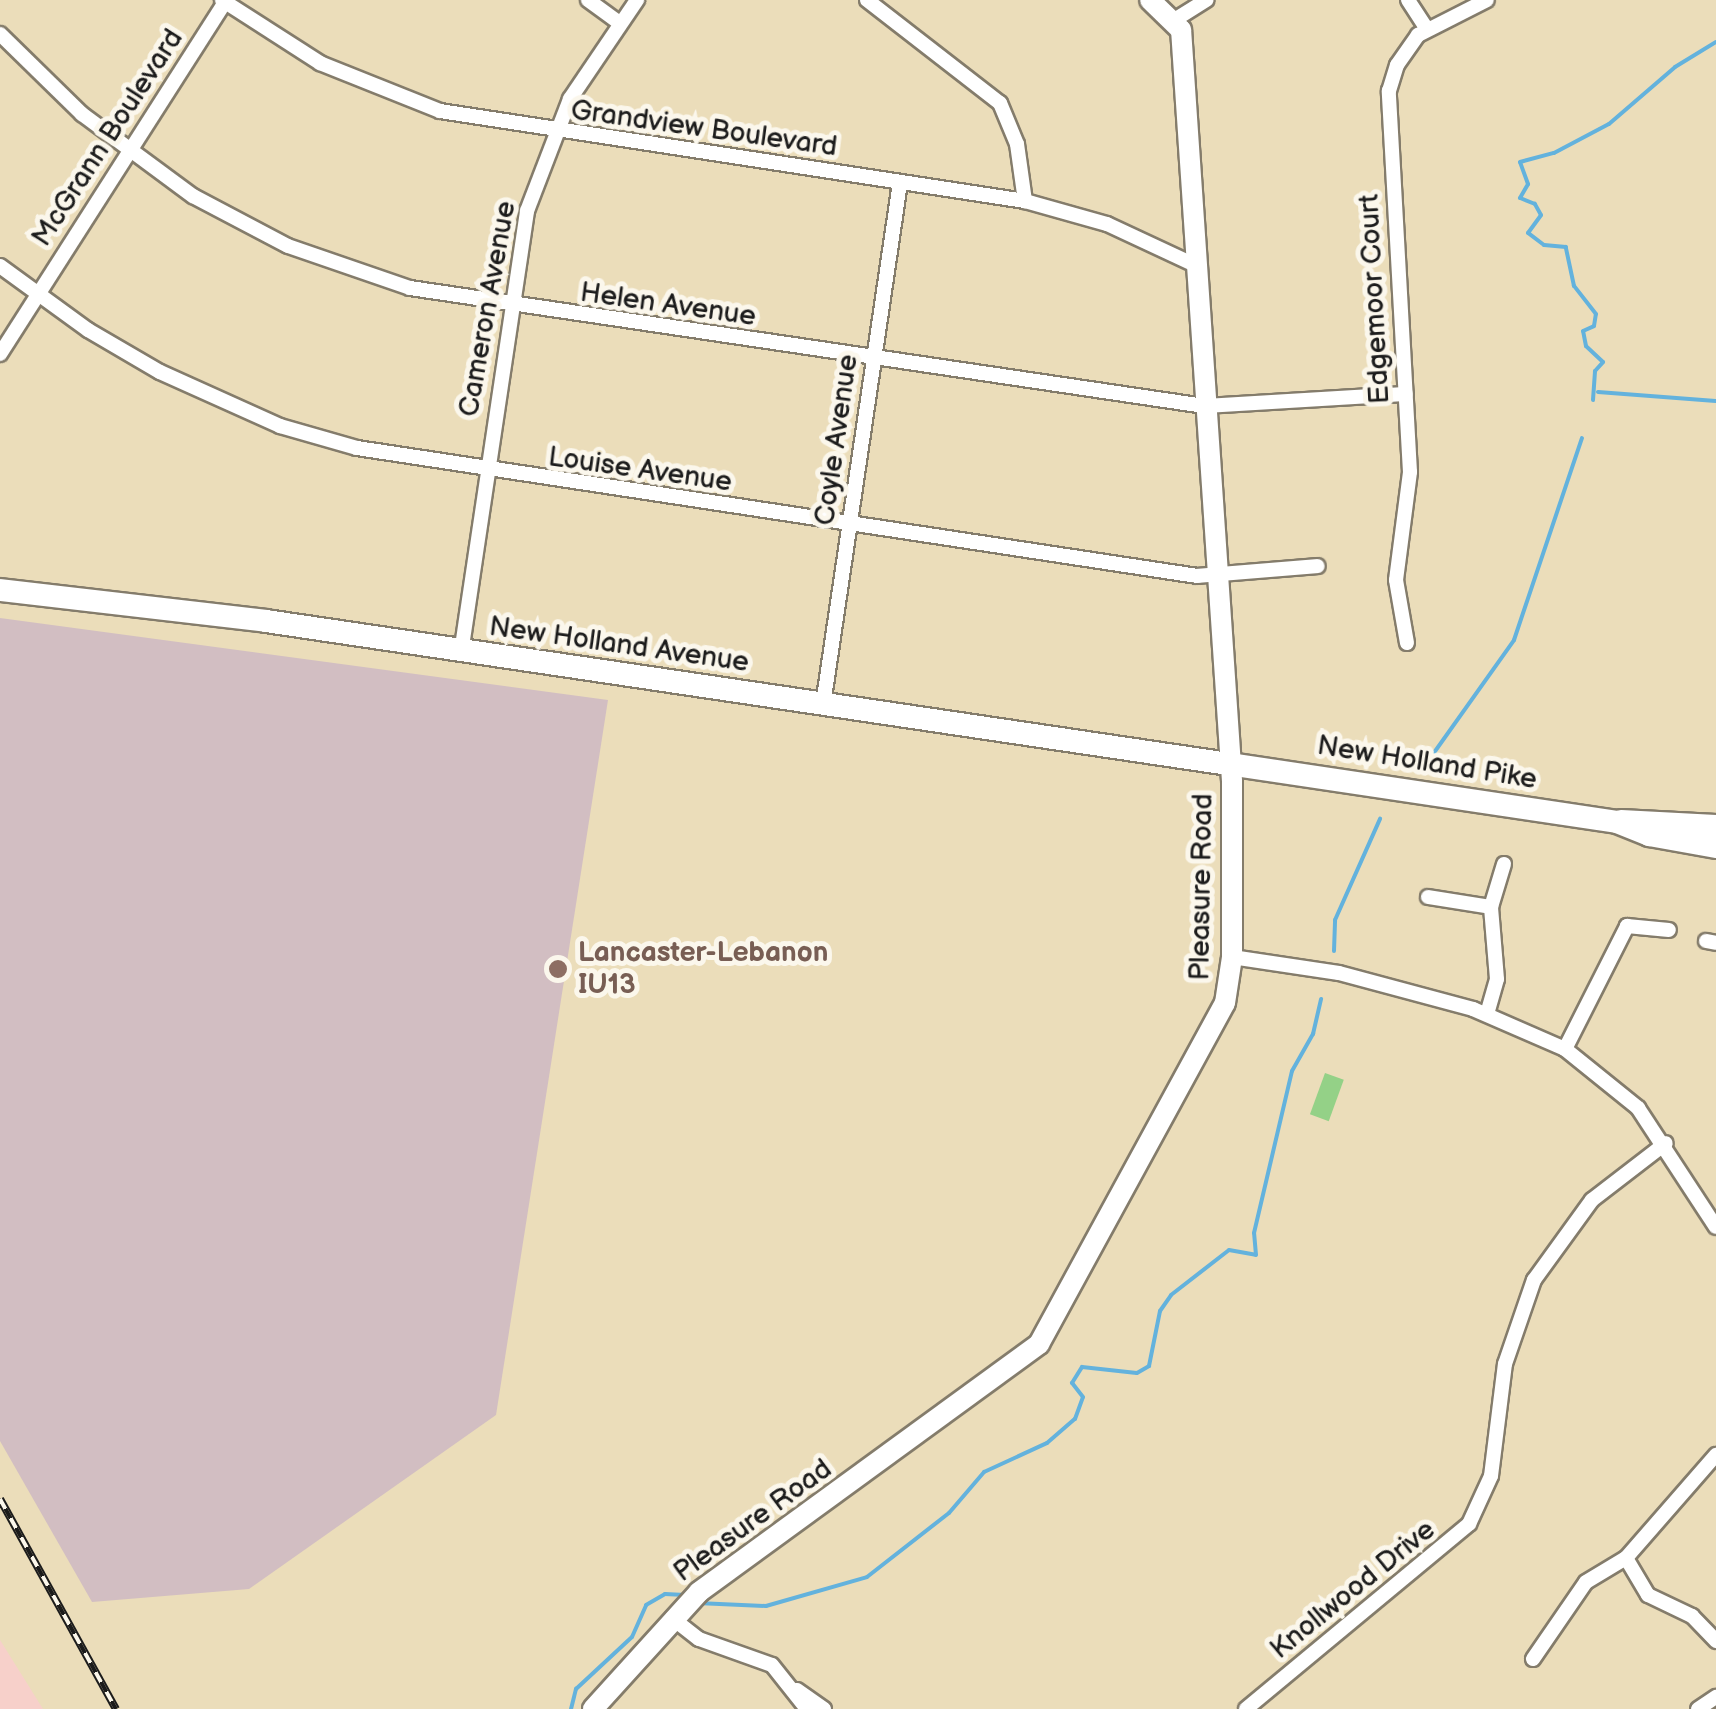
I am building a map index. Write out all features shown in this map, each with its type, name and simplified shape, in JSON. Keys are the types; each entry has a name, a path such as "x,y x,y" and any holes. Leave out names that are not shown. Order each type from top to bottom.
{"main road":[{"name":"New Holland Avenue","path":"0,590 214,614 1229,764"},
{"name":"New Holland Pike","path":"1229,764 1617,822 1649,835 1716,847"},
{"name":"New Holland Pike","path":"1617,822 1651,818 1716,826"}],"street":[{"path":"588,0 620,24"},
{"name":"Cameron Avenue","path":"461,653 527,212 554,132 638,0"},
{"path":"866,0 1000,104 1017,144 1025,201"},
{"path":"1150,0 1177,10 1206,0"},
{"path":"1408,0 1426,28"},
{"name":"Edgemoor Court","path":"1407,643 1396,580 1410,484 1388,106 1396,65 1426,28 1487,0"},
{"name":"Grandview Boulevard","path":"225,1 360,82 454,114 1025,201 1107,224 1195,265"},
{"name":"McGrann Boulevard","path":"0,354 225,1"},
{"name":"Pleasure Road","path":"592,1709 672,1618 724,1572 1039,1344 1213,1032 1232,958 1229,764 1177,10"},
{"name":"Helen Avenue","path":"0,34 129,152 202,202 320,259 410,288 510,307 1204,406 1406,394"},
{"name":"Coyle Avenue","path":"824,705 900,183"},
{"name":"Louise Avenue","path":"0,266 38,295 160,372 280,426 486,473 1214,576 1318,566"},
{"path":"1487,1014 1498,961 1492,906 1504,864"},
{"path":"1428,896 1492,906"},
{"path":"1565,1049 1627,926 1669,930"},
{"path":"1232,958 1339,973 1487,1014 1565,1049 1616,1085 1666,1143 1710,1200 1716,1227"},
{"name":"Knollwood Drive","path":"1246,1709 1469,1524 1491,1476 1506,1364 1534,1280 1592,1200 1666,1143"},
{"path":"1533,1658 1586,1582 1626,1558 1716,1455"},
{"path":"1626,1558 1648,1595 1692,1616 1716,1642"},
{"path":"672,1618 699,1639 764,1660 824,1709"},
{"path":"797,1690 807,1709"},
{"path":"1698,1709 1716,1697"}],"shaded area":[{"path":"0,618 608,700 496,1415 249,1589 92,1602 0,1441"},
{"path":"0,1640 43,1709 0,1709"}],"green space":[{"path":"1325,1073 1344,1080 1329,1121 1310,1114"}],"waterway":[{"path":"1593,400 1595,371 1603,362 1586,346 1583,331 1594,326 1596,314 1574,286 1566,247 1544,245 1528,233 1541,215 1535,204 1520,198 1528,184 1520,162 1554,153 1609,124 1675,67 1716,42"},
{"path":"1598,392 1716,401"},
{"path":"1426,764 1514,640 1582,438"},
{"path":"1334,951 1335,920 1380,819"},
{"path":"697,1603 766,1606 867,1577 949,1513 984,1472 1047,1443 1075,1419 1083,1397 1072,1383 1082,1367 1137,1373 1149,1366 1160,1311 1171,1295 1229,1250 1256,1255 1254,1233 1292,1071 1313,1034 1321,999"},
{"path":"571,1709 576,1689 632,1637 646,1605 665,1594 685,1595"}],"railway":[{"path":"0,1499 116,1709"}],"place":[{"name":"Lancaster-Lebanon IU13","path":"558,969"}]}
